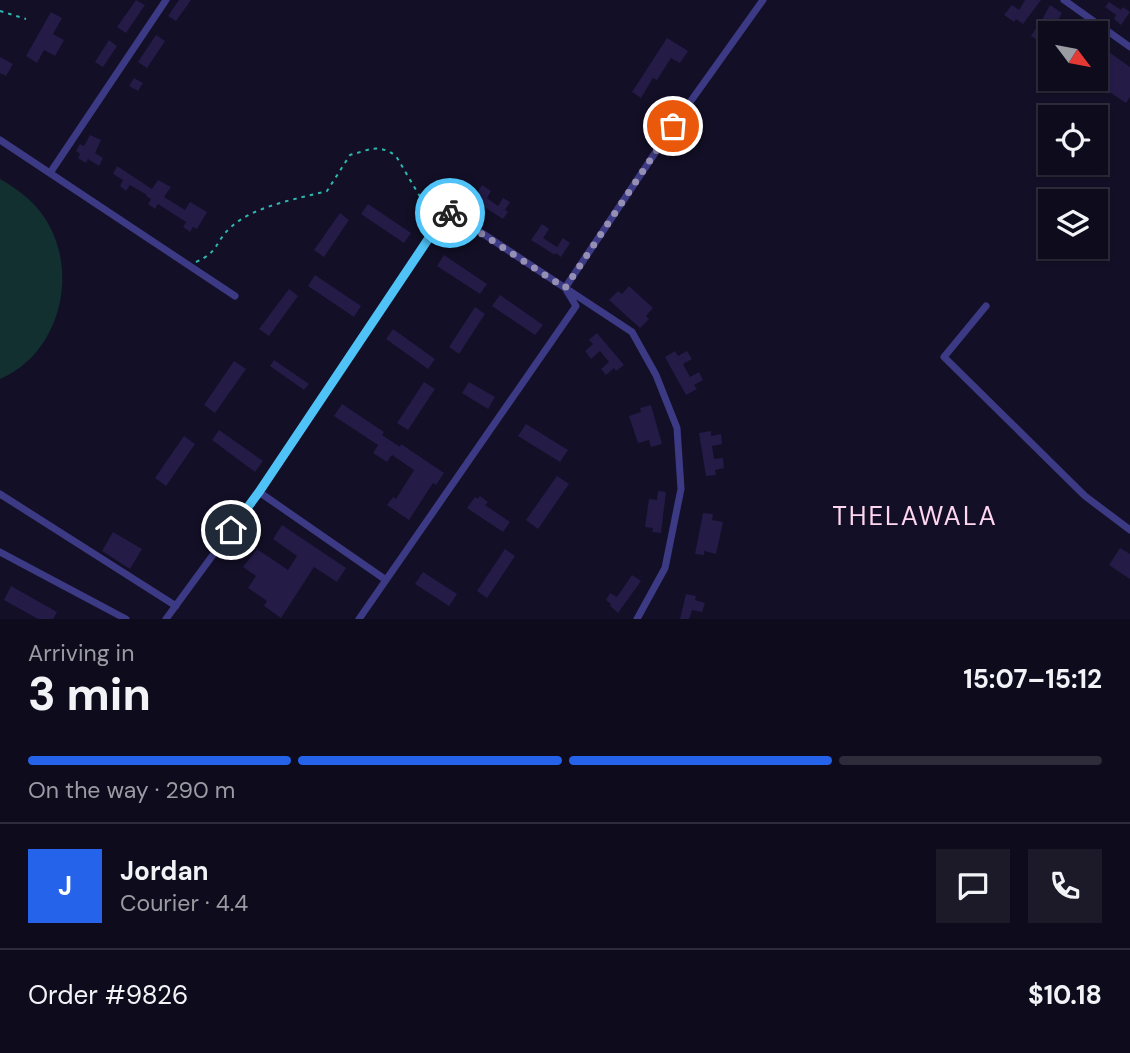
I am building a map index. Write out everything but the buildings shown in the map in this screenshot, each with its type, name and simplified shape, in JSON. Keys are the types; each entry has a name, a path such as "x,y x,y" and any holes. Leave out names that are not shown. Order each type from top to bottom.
{"street":[{"path":"50,173 166,0"},
{"path":"565,288 673,126 763,0"},
{"path":"1064,0 1130,47"},
{"path":"0,140 235,296"},
{"path":"166,619 259,492 447,211 632,332 656,375 677,428 681,489 665,568 638,619"},
{"path":"359,619 576,306 565,288"},
{"path":"986,306 944,358 1085,496 1130,530"},
{"path":"259,492 386,580"},
{"path":"0,494 176,606"},
{"path":"0,552 126,619"}],"path":[{"path":"0,11 26,19"},
{"path":"189,265 213,253 229,228 247,216 267,207 327,191 350,155 376,148 386,149 396,156 437,225"}],"green space":[{"path":"0,179 29,199 46,219 58,248 62,292 57,314 36,353 20,368 0,379"}],"way so far":[{"path":"450,213 565,288 673,126"}],"district":[{"name":"THELAWALA","path":"915,516"}],"route":[{"path":"231,530 447,211 450,213"}]}
